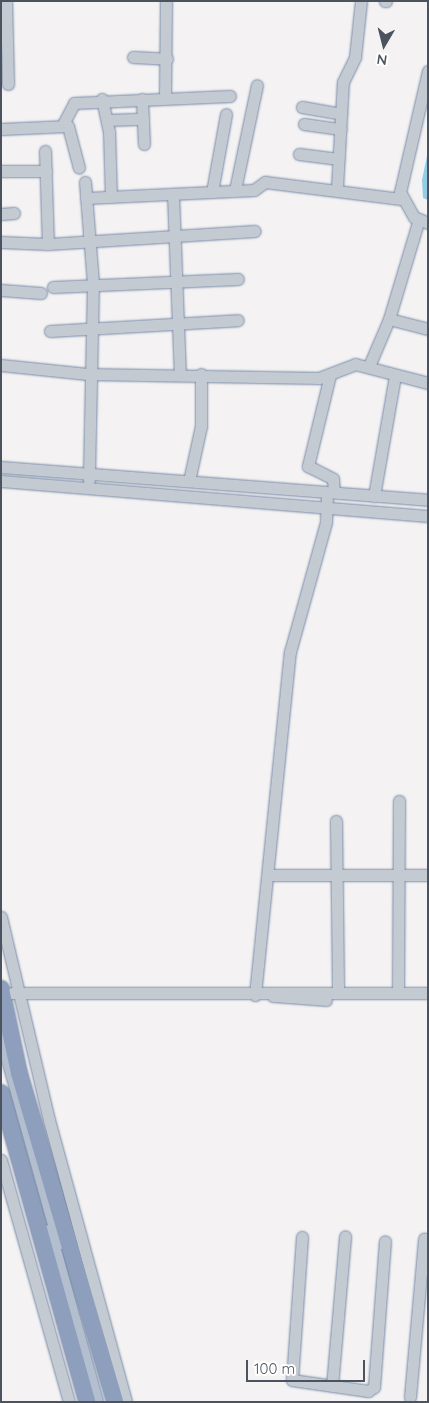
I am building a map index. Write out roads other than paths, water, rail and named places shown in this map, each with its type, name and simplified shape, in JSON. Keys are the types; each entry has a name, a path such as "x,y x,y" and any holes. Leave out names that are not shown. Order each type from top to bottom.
{"highway":[{"path":"8,991 19,1073 115,1402"},
{"path":"1,1093 87,1402"}],"main road":[{"path":"1,1031 28,1134 110,1402"},
{"path":"1,1064 96,1402"}],"street":[{"path":"6,1 8,84"},
{"path":"165,96 167,59 166,1"},
{"path":"337,188 340,129 361,1"},
{"path":"133,57 167,59"},
{"path":"400,199 428,71"},
{"path":"235,190 257,85"},
{"path":"62,126 74,103 102,99 142,99 165,96 230,96"},
{"path":"102,99 107,120 111,197"},
{"path":"142,99 144,144"},
{"path":"302,107 342,114"},
{"path":"212,192 226,114"},
{"path":"107,120 143,118"},
{"path":"304,124 340,129"},
{"path":"1,129 68,126 79,168"},
{"path":"45,151 48,244"},
{"path":"299,154 339,159"},
{"path":"1,171 46,171"},
{"path":"85,182 93,284 94,374 88,488"},
{"path":"86,198 254,190 265,182 337,188 400,199 423,221 389,319 369,366"},
{"path":"173,194 180,374"},
{"path":"1,214 14,213"},
{"path":"1,242 48,244 255,231"},
{"path":"53,287 238,279"},
{"path":"1,290 41,294"},
{"path":"389,319 428,330"},
{"path":"50,331 238,320"},
{"path":"1,364 94,374 330,375 348,366 369,366 395,376 428,383"},
{"path":"189,481 201,426 201,374"},
{"path":"255,995 290,652 333,479 308,466 330,375"},
{"path":"374,496 395,376"},
{"path":"1,467 428,500"},
{"path":"1,481 428,516"},
{"path":"398,992 399,801"},
{"path":"336,821 338,992"},
{"path":"268,875 428,876"},
{"path":"1,917 8,991 126,1402"},
{"path":"8,991 255,995 338,992 428,993"},
{"path":"272,995 287,1000 428,1000"},
{"path":"1,1160 69,1402"},
{"path":"302,1237 292,1380 368,1391 374,1387 384,1241"},
{"path":"332,1386 345,1237"},
{"path":"410,1397 424,1239"},
{"path":"415,1341 428,1342"}],"water":[{"path":"428,151 428,200 423,198 422,180"}]}
